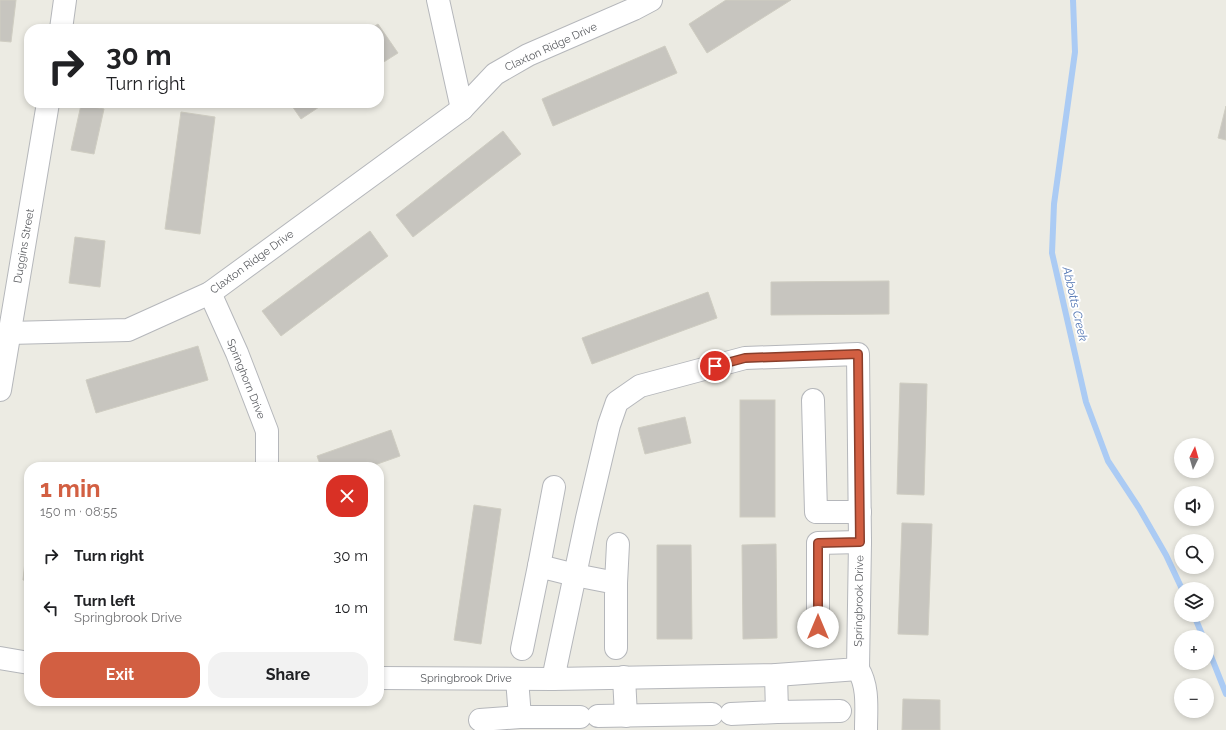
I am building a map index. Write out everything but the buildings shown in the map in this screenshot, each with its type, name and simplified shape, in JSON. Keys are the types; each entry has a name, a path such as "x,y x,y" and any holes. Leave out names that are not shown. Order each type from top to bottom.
{"street":[{"path":"62,24 66,0"},
{"path":"438,0 462,108"},
{"name":"Claxton Ridge Drive","path":"9,333 128,330 210,293 462,108 495,74 528,55 634,9 651,0"},
{"name":"Duggins Street","path":"0,390 47,108"},
{"name":"Springhorn Drive","path":"210,293 237,353 267,432 267,462"},
{"name":"Springbrook Drive","path":"384,678 553,679 776,675 858,668 860,512 858,354 745,358 640,386 617,402 609,425 553,679"},
{"path":"813,400 816,512 860,512"},
{"path":"522,649 554,487"},
{"path":"818,627 818,543 860,542"},
{"path":"616,648 616,583 618,544"},
{"path":"539,566 616,583"},
{"path":"0,658 24,663"},
{"path":"858,668 866,687 866,730"},
{"path":"776,675 777,712"},
{"path":"624,678 626,716"},
{"path":"517,679 520,717"},
{"path":"480,720 520,717 589,717 840,711"}],"waterway":[{"name":"Abbotts Creek","path":"1073,0 1075,52 1054,204 1052,253 1086,402 1108,461 1139,508 1166,555 1179,582"},
{"name":"Abbotts Creek","path":"1197,622 1200,630"},
{"name":"Abbotts Creek","path":"1214,664 1226,694"}],"route":[{"path":"715,366 745,358 858,354 860,542 818,543 818,627"}]}
